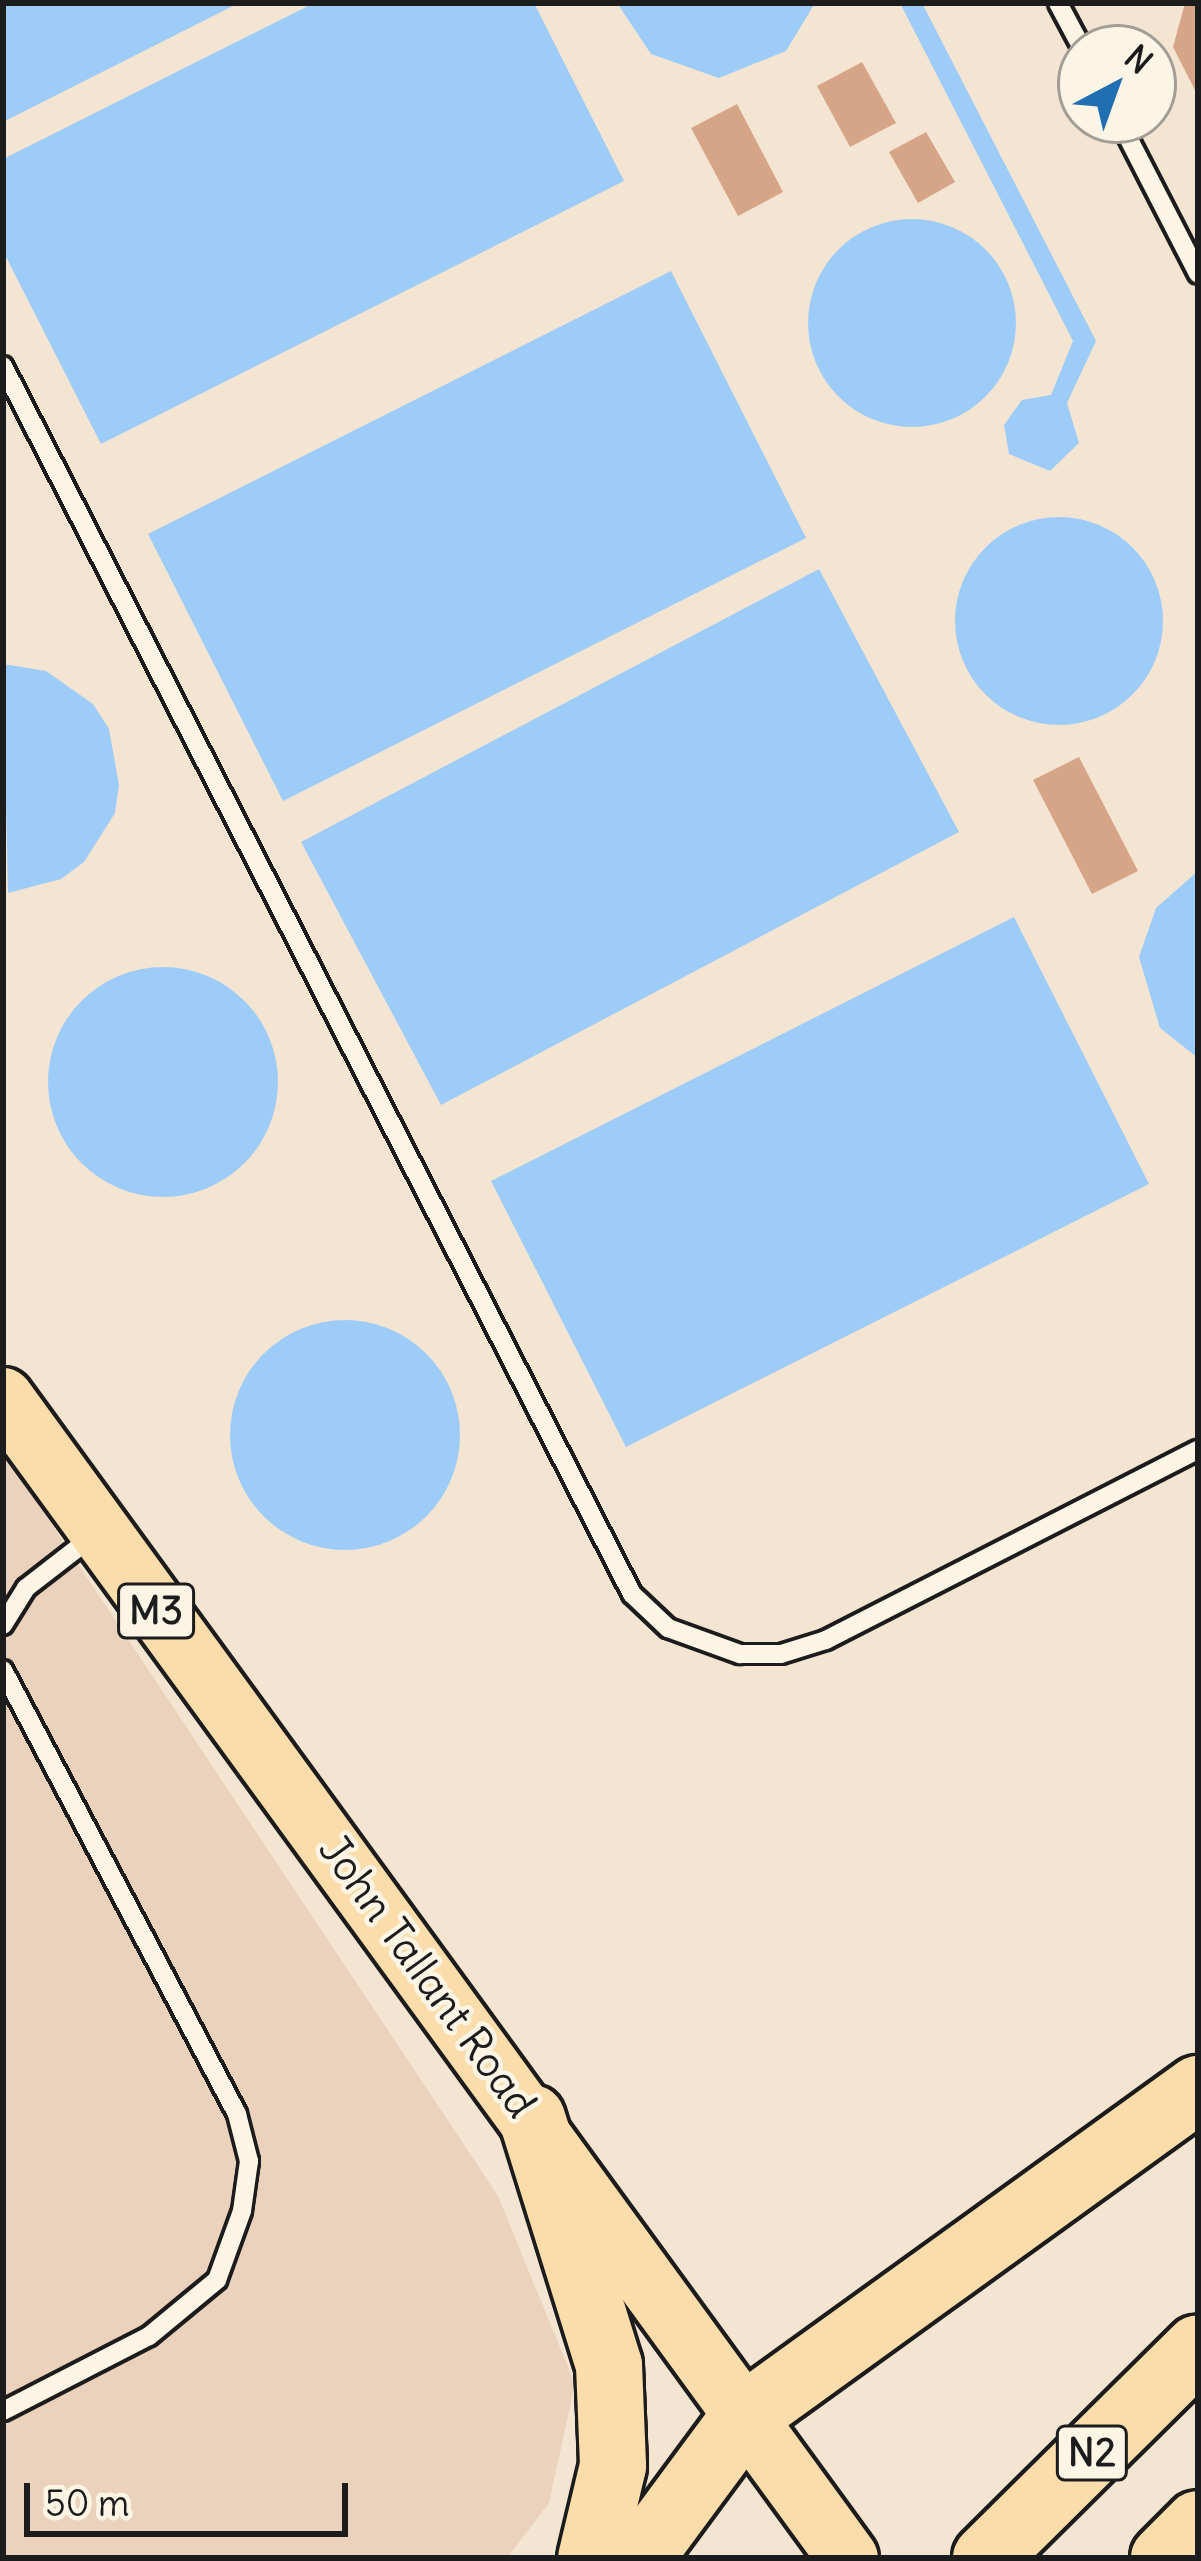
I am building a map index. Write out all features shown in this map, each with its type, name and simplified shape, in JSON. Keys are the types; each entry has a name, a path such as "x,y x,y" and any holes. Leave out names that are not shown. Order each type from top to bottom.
{"highway":[{"path":"640,2558 745,2416 1198,2089"},
{"path":"532,2118 609,2365 613,2466 591,2558"},
{"name":"N2","path":"986,2558 1198,2348"},
{"path":"1164,2558 1198,2524"}],"main road":[{"name":"John Tallant Road","path":"3,1398 532,2118 848,2558"}],"lane":[{"path":"1131,144 1198,274"},
{"path":"3,366 622,1573 668,1628 740,1654 781,1654 826,1640 1198,1450"},
{"path":"3,1624 26,1588 98,1533"},
{"path":"3,1670 237,2114 248,2161 242,2211 217,2280 149,2336 3,2411"}],"shaded area":[{"path":"3,1451 498,2196 575,2384 549,2503 507,2558 3,2558"}],"water":[{"path":"3,3 239,3 3,122"},
{"path":"314,3 534,3 624,181 101,444 3,251 3,159"},
{"path":"617,3 815,3 786,51 719,78 651,54"},
{"path":"900,3 922,3 1096,341 1067,403 1079,443 1050,471 1009,454 1004,425 1022,400 1051,395 1073,341"},
{"path":"912,219 952,227 985,250 1008,283 1016,323 1008,363 985,396 952,419 912,427 872,419 839,396 816,363 808,323 816,283 839,250 872,227"},
{"path":"671,271 806,538 283,801 148,534"},
{"path":"1059,517 1099,525 1132,548 1155,581 1163,621 1155,661 1132,694 1099,717 1059,725 1019,717 986,694 963,661 955,621 963,581 986,548 1019,525"},
{"path":"819,569 959,832 441,1105 301,842"},
{"path":"3,664 46,671 93,704 109,729 119,785 115,813 84,862 61,879 8,893"},
{"path":"1198,871 1198,1058 1160,1028 1139,957 1156,908"},
{"path":"1014,917 1149,1184 626,1447 491,1181"},
{"path":"163,967 207,976 244,1001 269,1038 278,1082 269,1126 244,1163 207,1188 163,1197 119,1188 82,1163 57,1126 48,1082 57,1038 82,1001 119,976"},
{"path":"345,1320 389,1329 426,1354 451,1391 460,1435 451,1479 426,1516 389,1541 345,1550 301,1541 264,1516 239,1479 230,1435 239,1391 264,1354 301,1329"}],"building":[{"path":"1185,3 1198,3 1198,96 1177,55"},
{"path":"862,62 896,123 850,147 817,86"},
{"path":"737,104 783,192 738,216 691,128"},
{"path":"926,132 955,182 918,203 889,152"},
{"path":"1079,757 1138,871 1092,894 1033,780"}]}
